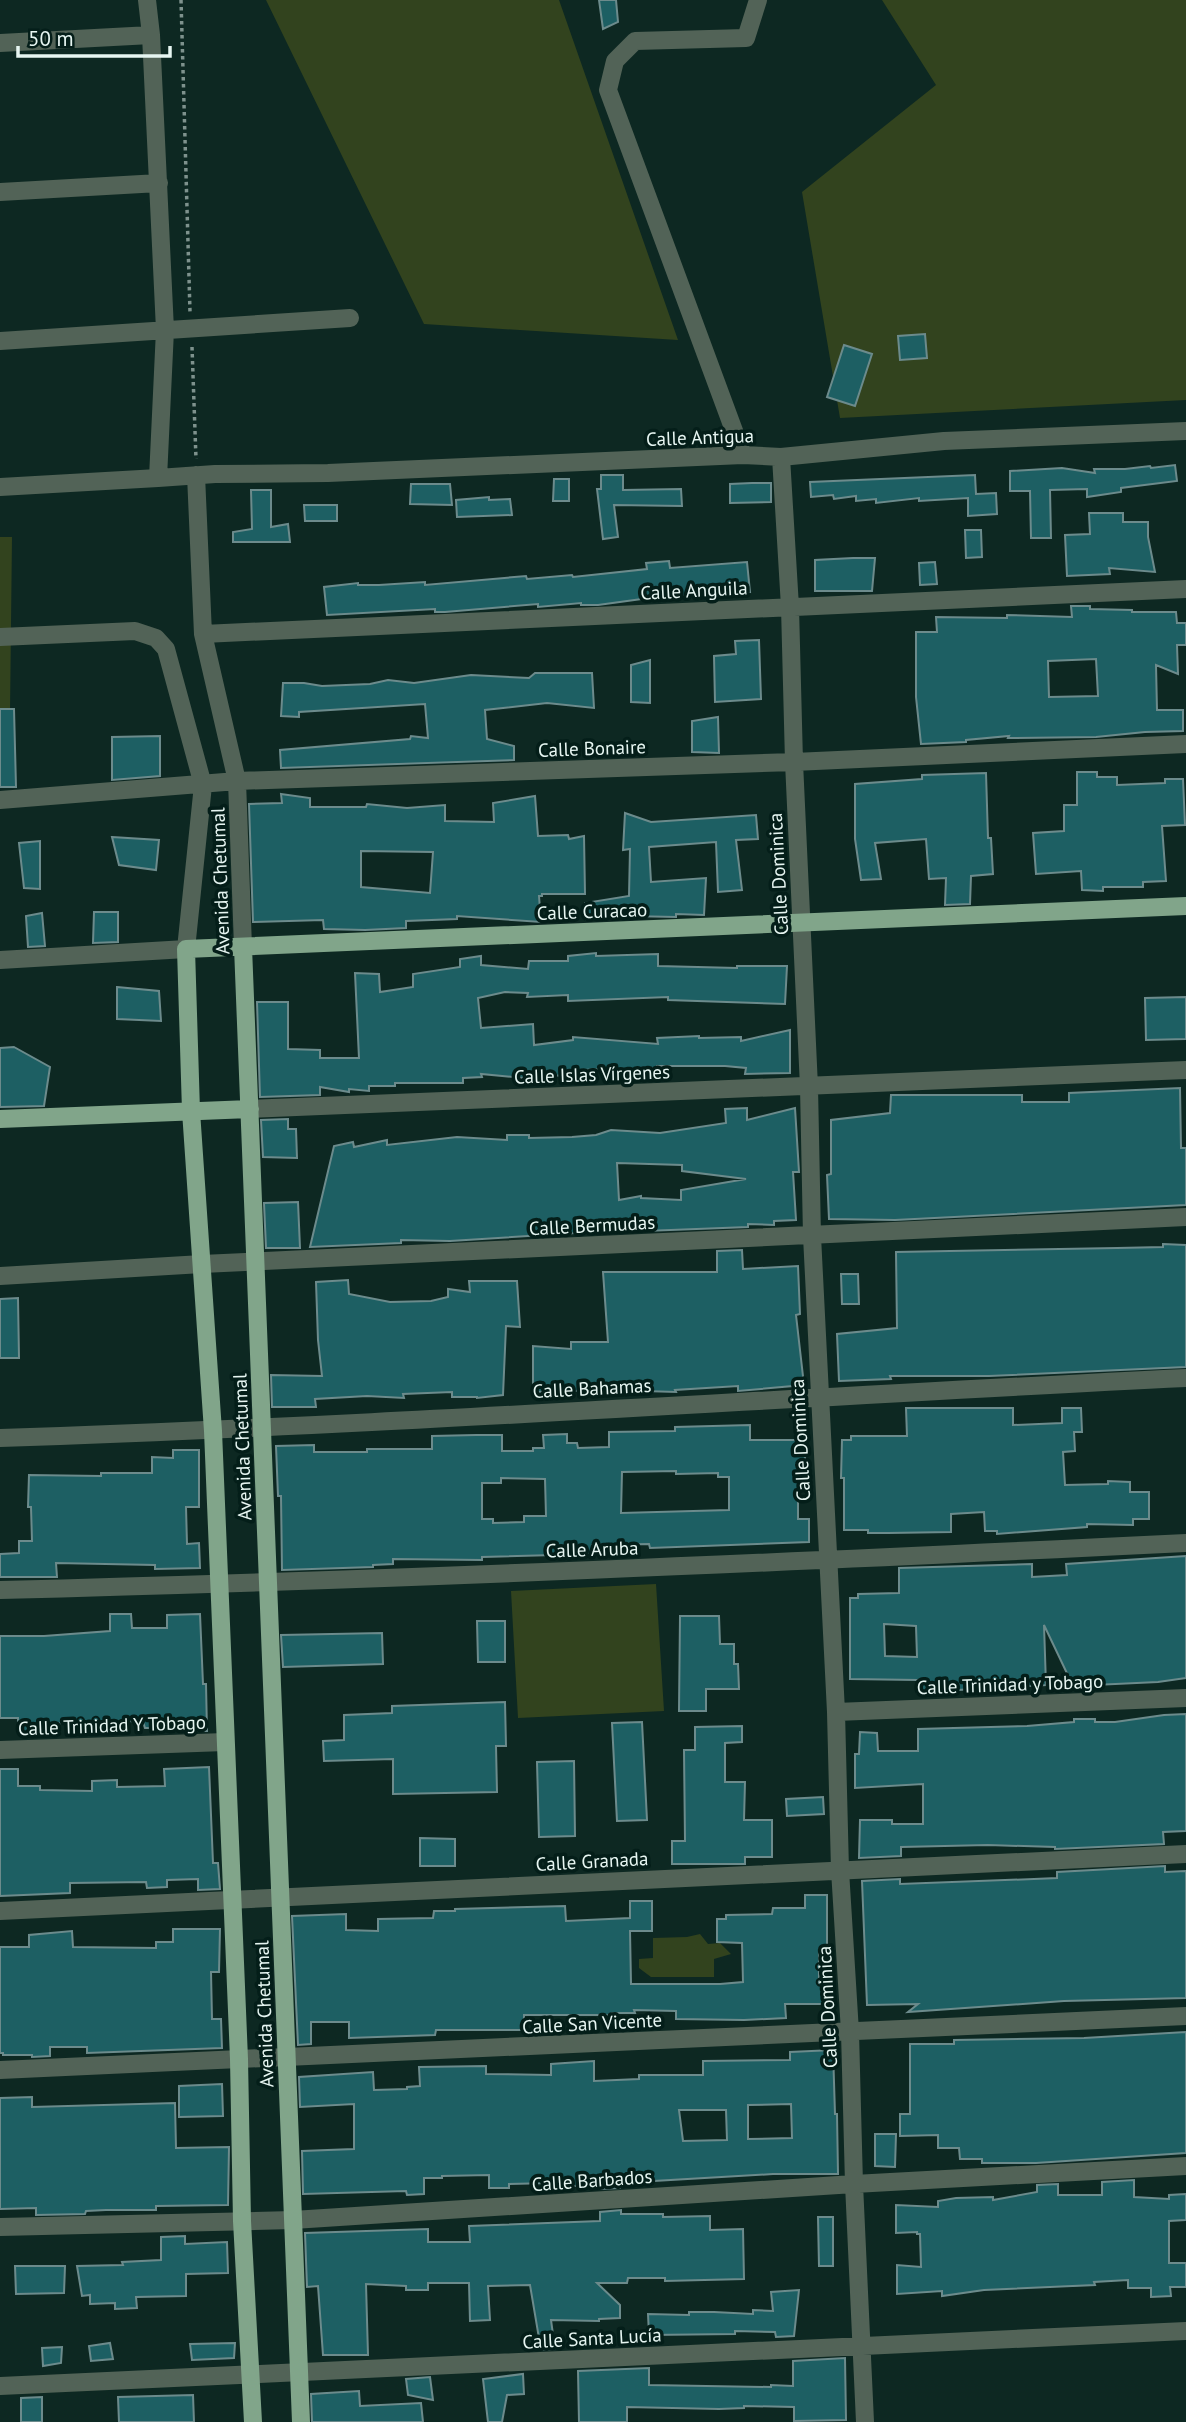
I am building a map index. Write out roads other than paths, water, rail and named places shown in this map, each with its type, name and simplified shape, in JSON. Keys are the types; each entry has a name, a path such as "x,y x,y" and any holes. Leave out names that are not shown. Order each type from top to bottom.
{"main road":[{"name":"Calle Curacao","path":"186,949 1186,906"},
{"name":"Avenida Chetumal","path":"243,947 301,2422"},
{"name":"Avenida Chetumal","path":"186,949 191,1111 213,1431 239,2059 242,2221 254,2422"},
{"name":"Calle Islas Vírgenes","path":"0,1119 250,1109"}],"street":[{"path":"147,0 165,331 158,478"},
{"path":"743,456 608,90 615,61 635,41 746,38 758,0"},
{"path":"0,43 151,35"},
{"path":"0,192 159,183"},
{"path":"0,341 350,318"},
{"name":"Calle Antigua","path":"0,487 215,474 328,473 743,456 781,457 944,441 1186,431"},
{"name":"Calle Dominica","path":"781,457 790,607 794,762 809,1087 812,1236 836,1712 840,1870 850,2032 860,2347 865,2422"},
{"name":"Avenida Chetumal","path":"196,475 203,634 237,781 243,947"},
{"name":"Calle Anguila","path":"203,634 1186,589"},
{"path":"0,637 135,631 156,638 166,649 203,785"},
{"name":"Calle Bonaire","path":"0,800 237,781 794,762 1186,744"},
{"name":"Avenida Chetumal","path":"186,949 203,785"},
{"name":"Calle Curacao","path":"0,960 186,949"},
{"name":"Calle Islas Vírgenes","path":"250,1109 1186,1070"},
{"name":"Calle Bermudas","path":"0,1276 1186,1217"},
{"name":"Calle Bahamas","path":"0,1438 262,1429 819,1396 1186,1378"},
{"name":"Calle Aruba","path":"0,1590 268,1583 827,1561 1186,1543"},
{"name":"Calle Trinidad y Tobago","path":"836,1712 1186,1699"},
{"name":"Calle Trinidad Y Tobago","path":"0,1750 225,1742"},
{"name":"Calle Granada","path":"0,1911 1186,1854"},
{"name":"Calle San Vicente","path":"0,2070 1186,2016"},
{"name":"Calle Barbados","path":"0,2227 293,2220 1186,2166"},
{"name":"Calle Santa Lucía","path":"0,2386 1186,2331"}]}
